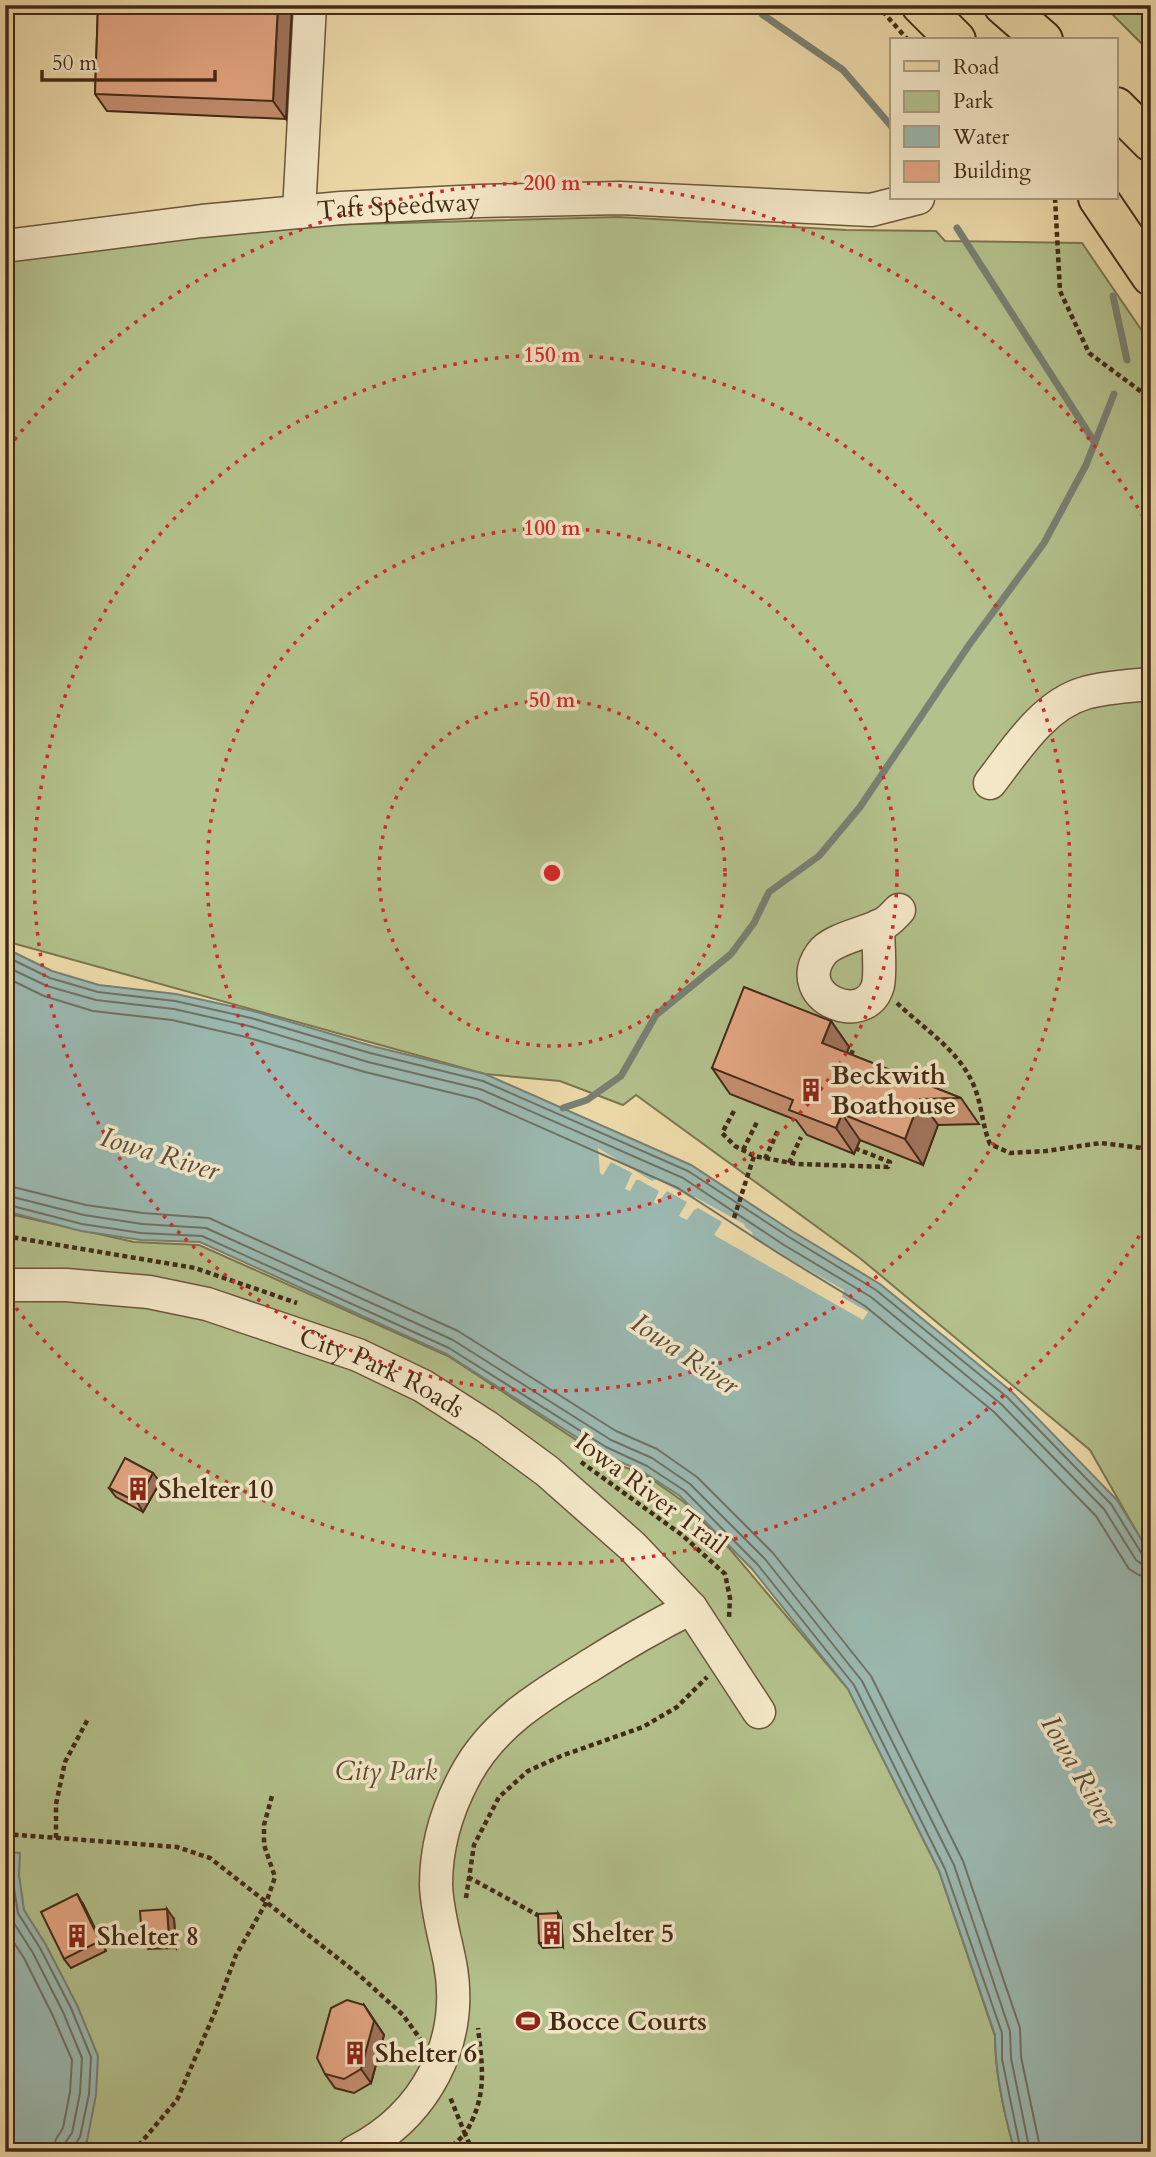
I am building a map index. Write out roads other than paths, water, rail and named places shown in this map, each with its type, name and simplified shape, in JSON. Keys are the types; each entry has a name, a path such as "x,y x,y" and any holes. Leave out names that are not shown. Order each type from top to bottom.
{"main road":[{"path":"921,5 954,38"},
{"path":"1003,5 1041,38"},
{"path":"1118,109 1151,142"},
{"path":"1099,200 1151,276"}],"street":[{"path":"299,212 310,5"},
{"name":"Taft Speedway","path":"5,246 202,221 480,201 620,198 872,210 910,200"},
{"path":"990,783 1044,718 1062,705 1082,694 1103,689 1151,684"},
{"name":"City Park Roads","path":"5,1285 66,1284 149,1292 195,1301 358,1355 423,1386 487,1427 547,1471 632,1546 691,1608 759,1712"},
{"path":"354,2152 370,2144 396,2124 416,2104 438,2068 452,2027 454,1998 450,1964 439,1921 436,1884 439,1847 449,1811 464,1776 482,1749 503,1725 527,1704 649,1629 691,1608"}],"water":[{"name":"Iowa River","path":"5,948 52,971 99,985 176,994 253,1011 372,1046 485,1074 691,1165 880,1284 1012,1392 1117,1500 1151,1555 1151,2152 1015,2152 1001,2094 995,2035 939,1871 848,1689 752,1569 680,1496 643,1472 603,1454 446,1354 200,1242 141,1240 81,1231 5,1211"},
{"path":"5,1852 20,1853 19,1875 24,1910 46,1945 77,2005 98,2056 96,2095 87,2141 77,2152 5,2152"}],"waterway":[{"path":"754,5 763,15 843,70 890,125"},
{"path":"957,228 1095,443"},
{"path":"1113,296 1127,360"},
{"path":"563,1108 587,1100 621,1076 656,1015 731,954 754,923 769,892 819,856 860,807 969,645 1044,543 1086,465 1114,394"}],"place":[{"name":"Beckwith Boathouse","path":"811,1090"},
{"name":"Shelter 10","path":"138,1489"},
{"name":"Shelter 5","path":"552,1933"},
{"name":"Shelter 8","path":"77,1936"},
{"name":"Bocce Courts","path":"528,2021"},
{"name":"Shelter 6","path":"355,2053"}],"park label":[{"name":"City Park","path":"386,1771"}]}
